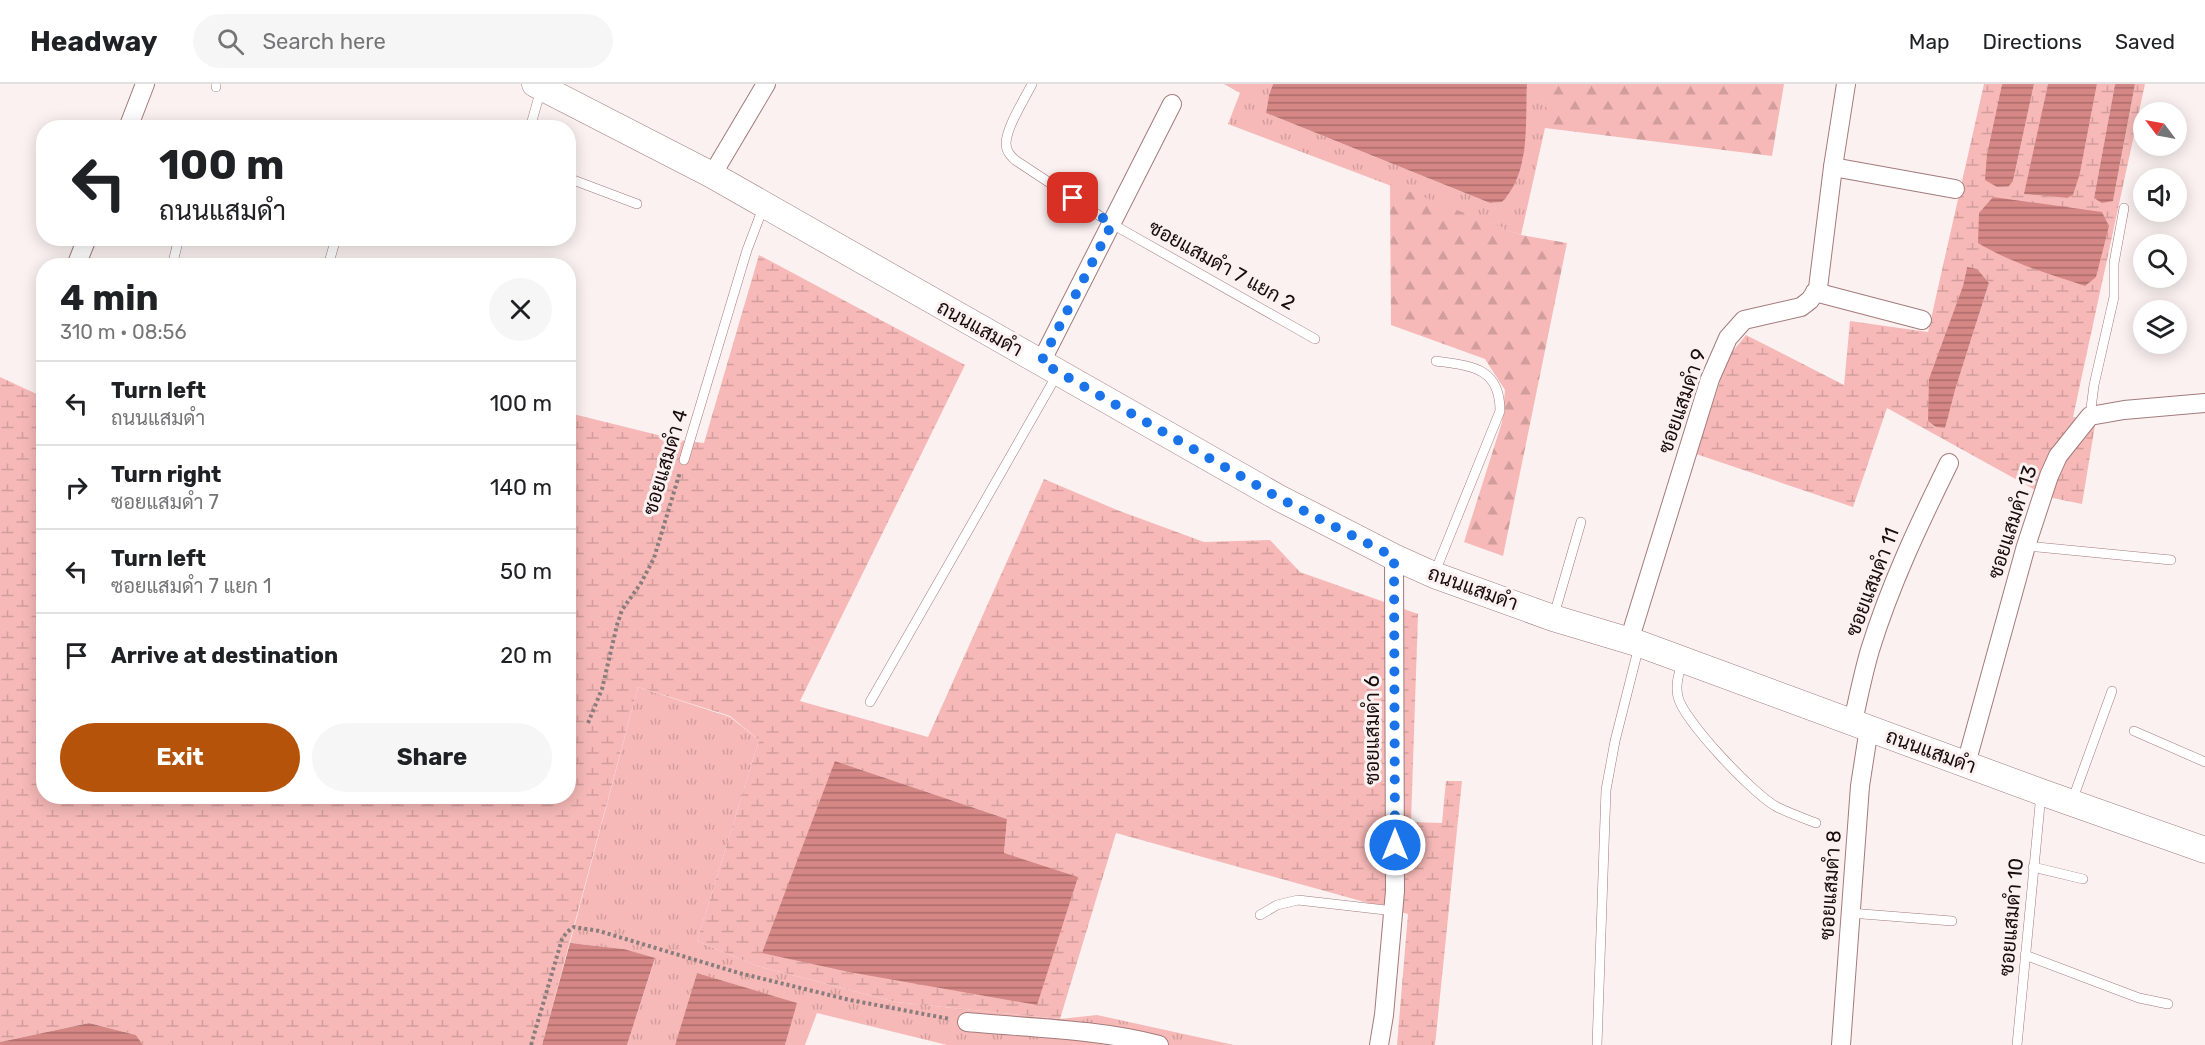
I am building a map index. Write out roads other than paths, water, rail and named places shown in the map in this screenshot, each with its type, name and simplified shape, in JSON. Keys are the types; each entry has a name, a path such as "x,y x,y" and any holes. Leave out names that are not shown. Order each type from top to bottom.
{"street":[{"path":"131,120 144,84"},
{"path":"711,175 766,84"},
{"path":"1846,84 1818,288 1815,292 1922,320"},
{"name":"ถนนแสมดำ","path":"538,86 711,175 1279,498 1394,557 1553,618 1683,660 2205,850"},
{"path":"1050,367 1112,224 1172,104"},
{"path":"1833,167 1955,189"},
{"name":"ซอยแสมดำ 9","path":"1634,643 1710,379 1728,338 1744,320 1801,307 1810,300 1815,292"},
{"path":"2090,416 2124,410 2205,403"},
{"name":"ซอยแสมดำ 13","path":"1966,764 2026,546 2049,476 2058,456 2090,416"},
{"name":"ซอยแสมดำ 11","path":"1861,725 1869,652 1910,541 1949,463"},
{"name":"ซอยแสมดำ 6","path":"1379,1045 1384,1015 1395,891 1394,557"},
{"name":"ซอยแสมดำ 8","path":"1841,1045 1860,786 1861,725"},
{"path":"967,1022 1104,1034 1129,1037 1159,1045"}],"lane":[{"name":"ซอยแสมดำ 7 แยก 2","path":"1032,84 1008,135 1007,152 1015,160 1112,224 1315,339"},
{"path":"532,120 538,86"},
{"path":"576,181 637,204"},
{"name":"ซอยแสมดำ 4","path":"684,460 747,250 764,206"},
{"path":"2090,416 2094,385 2114,297 2114,264 2124,208"},
{"path":"1434,574 1500,411 1500,395 1494,383 1482,371 1464,365 1436,361"},
{"path":"870,702 1050,367"},
{"path":"1553,618 1581,522"},
{"path":"2026,546 2171,560"},
{"path":"1597,1045 1606,790 1634,643"},
{"path":"1683,660 1677,679 1678,698 1690,719 1753,790 1776,807 1816,823"},
{"path":"2071,803 2112,691"},
{"path":"2134,732 2205,762"},
{"name":"ซอยแสมดำ 10","path":"2017,1045 2041,792"},
{"path":"2033,867 2083,879"},
{"path":"1260,915 1277,905 1298,900 1394,911"},
{"path":"1850,913 1952,921"},
{"path":"2025,955 2139,998 2168,1004"}]}
